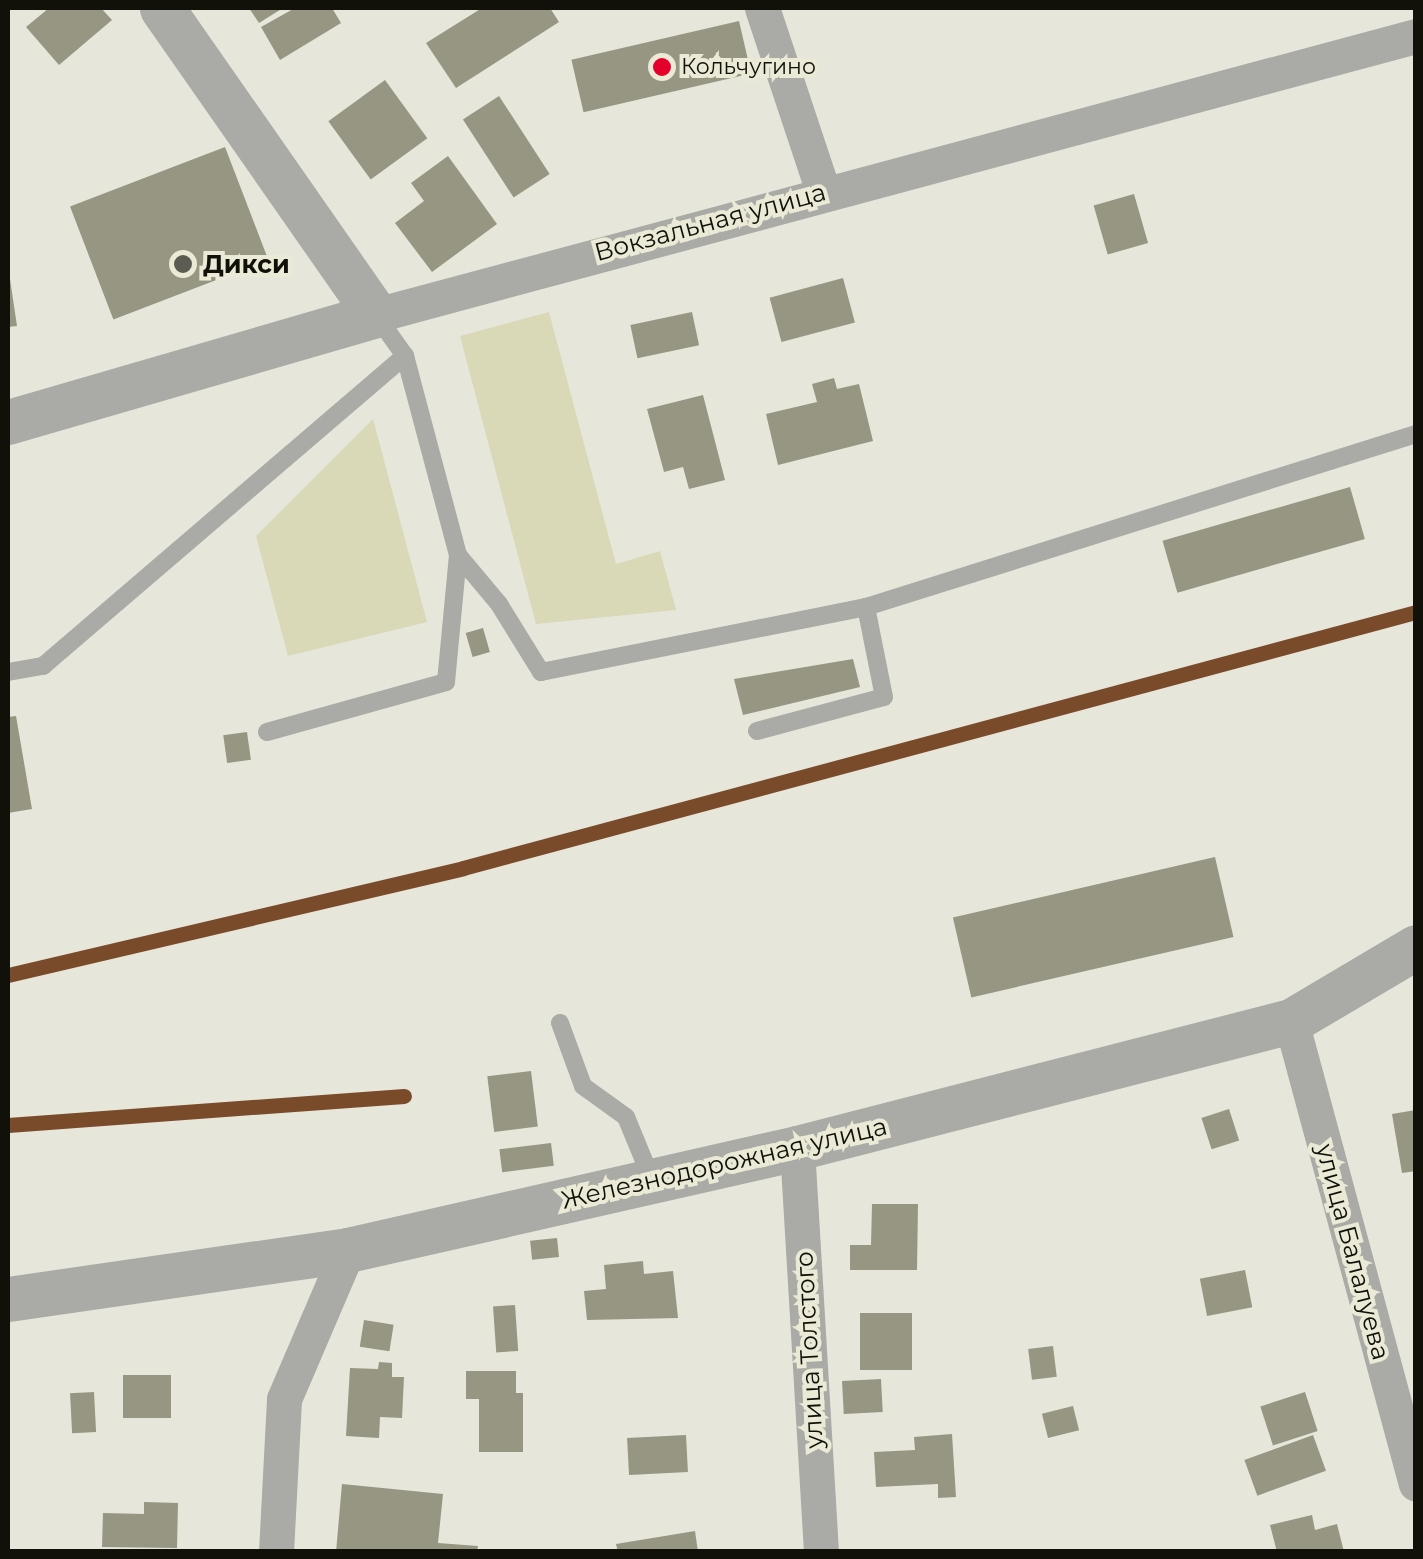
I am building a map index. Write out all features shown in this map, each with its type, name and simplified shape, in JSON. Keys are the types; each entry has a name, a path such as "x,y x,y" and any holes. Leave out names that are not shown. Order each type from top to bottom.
{"street":[{"path":"162,8 376,315"},
{"path":"762,8 823,191"},
{"name":"Вокзальная улица","path":"8,422 823,191 1416,36"},
{"name":"Железнодорожная улица","path":"8,1299 348,1250 797,1148 1292,1020 1416,947"},
{"name":"улица Балалуева","path":"1292,1020 1416,1483"},
{"name":"улица Толстого","path":"797,1148 820,1552"},
{"path":"276,1552 284,1399 348,1250"}],"lane":[{"path":"267,732 446,682 458,555 405,356 376,315"},
{"path":"8,672 43,666 405,356"},
{"path":"458,555 499,604 541,672 866,607 1416,434"},
{"path":"757,731 884,697 866,607"},
{"path":"560,1023 584,1086 626,1117 652,1180"}],"green space":[{"path":"549,312 616,564 660,551 676,610 536,624 460,336"},
{"path":"373,419 427,622 288,656 256,536"}],"building":[{"path":"49,8 101,8 112,20 59,65 26,27"},
{"path":"249,8 283,8 259,23"},
{"path":"295,8 332,8 341,23 280,60 261,27"},
{"path":"482,8 550,8 559,22 456,88 426,43"},
{"name":"Кольчугино","path":"739,21 751,74 584,112 571,60"},
{"path":"385,80 427,138 371,179 328,121"},
{"path":"499,96 550,174 514,197 463,119"},
{"path":"225,147 268,260 113,319 70,206"},
{"path":"448,156 497,224 432,272 395,223 424,201 411,183"},
{"path":"1134,194 1148,243 1108,255 1094,206"},
{"path":"843,278 855,322 781,342 770,298"},
{"path":"8,280 17,326 8,327"},
{"path":"692,312 699,345 637,358 630,325"},
{"path":"834,378 837,389 859,384 873,441 778,465 766,414 817,402 812,384"},
{"path":"703,395 725,480 689,489 683,467 664,472 647,409"},
{"path":"1350,487 1365,539 1177,593 1163,541"},
{"path":"483,628 490,652 473,657 466,633"},
{"path":"853,659 860,687 743,715 734,679"},
{"path":"16,716 32,809 8,813 8,717"},
{"path":"247,732 251,760 227,763 223,735"},
{"path":"1215,857 1233,937 971,997 953,918"},
{"path":"531,1071 538,1127 494,1132 487,1076"},
{"path":"1229,1109 1239,1140 1212,1149 1201,1118"},
{"path":"1416,1110 1416,1171 1402,1173 1392,1114"},
{"path":"551,1143 554,1166 502,1172 499,1149"},
{"path":"872,1204 918,1204 917,1270 850,1270 850,1245 871,1245"},
{"path":"557,1238 559,1257 532,1260 530,1241"},
{"path":"643,1261 644,1274 673,1271 678,1318 587,1320 584,1291 606,1289 604,1265"},
{"path":"1245,1270 1252,1307 1207,1316 1200,1279"},
{"path":"515,1305 518,1351 496,1352 493,1307"},
{"path":"860,1313 912,1313 912,1370 860,1370"},
{"path":"364,1320 394,1325 389,1351 360,1347"},
{"path":"1053,1346 1057,1377 1032,1380 1028,1349"},
{"path":"379,1362 392,1363 392,1377 404,1377 402,1418 380,1417 379,1438 346,1436 350,1368 378,1369"},
{"path":"466,1371 516,1371 516,1393 523,1393 523,1452 479,1452 479,1399 466,1399"},
{"path":"123,1375 171,1375 171,1418 123,1418"},
{"path":"881,1379 883,1412 844,1414 842,1381"},
{"path":"94,1392 96,1432 72,1433 70,1393"},
{"path":"1305,1392 1318,1431 1273,1446 1260,1407"},
{"path":"1073,1406 1079,1430 1048,1438 1042,1414"},
{"path":"952,1434 956,1497 938,1498 938,1484 876,1487 874,1452 915,1450 914,1437"},
{"path":"686,1435 688,1472 629,1475 627,1438"},
{"path":"1313,1435 1326,1471 1257,1496 1244,1460"},
{"path":"342,1484 443,1494 438,1543 478,1546 477,1552 336,1552"},
{"path":"144,1502 178,1503 177,1548 102,1547 103,1513 144,1514"},
{"path":"1312,1515 1315,1530 1337,1524 1344,1552 1277,1552 1270,1525"},
{"path":"695,1531 698,1552 618,1552 616,1544"}],"transit line":[{"path":"8,975 463,868 1416,612"},
{"path":"8,1125 404,1096"}],"place":[{"name":"Кольчугино","path":"662,67"},
{"name":"Дикси","path":"183,264"}]}
